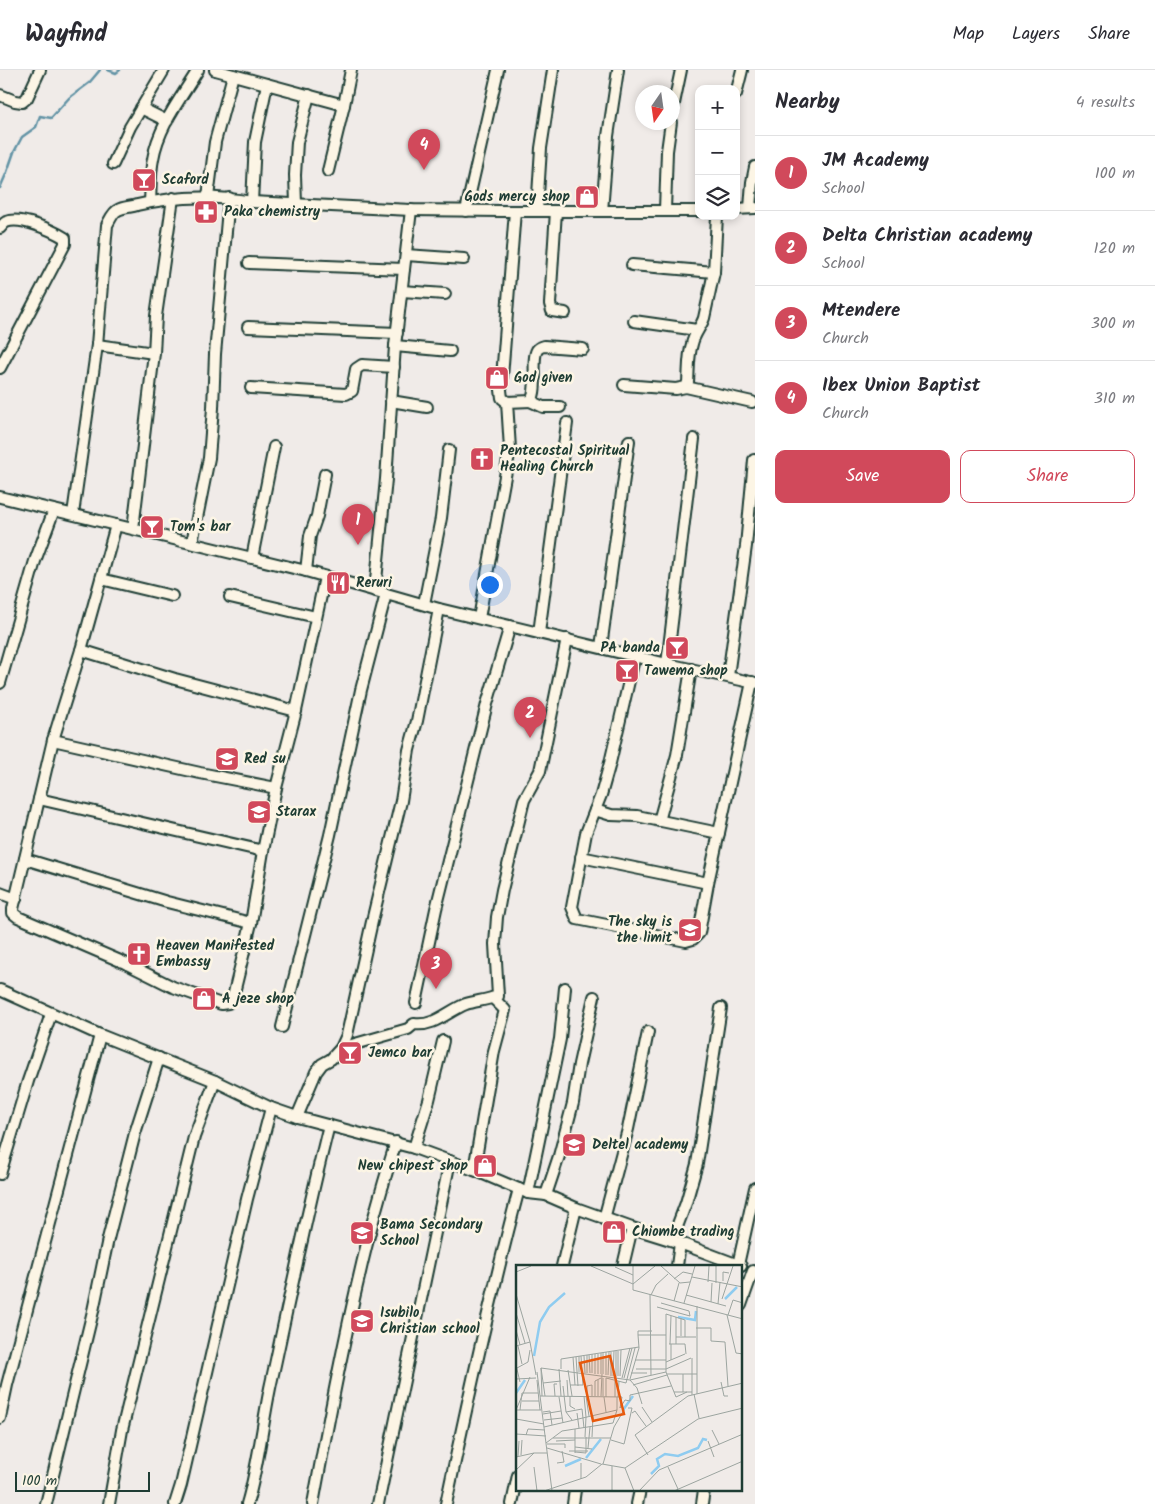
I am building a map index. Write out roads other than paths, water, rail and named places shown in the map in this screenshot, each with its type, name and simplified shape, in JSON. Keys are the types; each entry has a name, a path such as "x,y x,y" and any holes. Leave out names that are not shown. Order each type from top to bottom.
{"street":[{"path":"0,95 22,102 27,98 40,70"},
{"path":"113,164 130,126 164,70"},
{"path":"150,202 153,159 160,138 167,121 198,70"},
{"path":"215,70 344,105"},
{"path":"328,171 351,70"},
{"path":"466,211 498,70"},
{"path":"537,211 541,148 553,70"},
{"path":"602,210 608,136 618,70"},
{"path":"678,85 681,70"},
{"path":"738,85 742,70"},
{"path":"208,197 215,142 233,75"},
{"path":"252,202 255,142 267,84"},
{"path":"296,204 297,142 309,95"},
{"path":"141,108 167,121"},
{"path":"664,210 670,130"},
{"path":"752,208 752,182 755,167"},
{"path":"73,514 97,345 108,225 112,216 118,210 174,198 208,197 252,202 411,210 695,210"},
{"path":"133,529 154,353 156,316 174,198"},
{"path":"192,543 209,458 214,408 215,354 228,198"},
{"path":"375,591 386,479 395,346 411,210"},
{"path":"515,211 501,390 502,398 507,402 530,402 543,407 560,407"},
{"path":"556,211 550,304 552,311 565,314"},
{"path":"686,387 691,345 704,318 714,272 717,220"},
{"path":"0,228 6,222 25,221 57,233 65,238 65,244 0,368"},
{"path":"406,255 464,258"},
{"path":"249,263 404,269"},
{"path":"632,265 714,272"},
{"path":"402,291 445,294"},
{"path":"634,321 697,330"},
{"path":"248,327 397,332"},
{"path":"97,345 154,353"},
{"path":"395,346 450,351"},
{"path":"530,402 534,394 537,350 544,346 583,348"},
{"path":"251,388 346,394 352,391 356,369 362,365 394,367"},
{"path":"624,385 676,389 686,387 752,402"},
{"path":"391,401 427,407"},
{"path":"479,618 510,449 507,402"},
{"path":"539,633 567,423"},
{"path":"666,664 694,439"},
{"path":"601,648 627,462 628,441"},
{"path":"252,558 274,447"},
{"path":"424,604 441,518 449,450"},
{"path":"728,676 744,566 754,460"},
{"path":"306,571 310,536 322,498 325,474"},
{"path":"0,497 306,571 439,609 635,655 666,664 728,676 753,683 708,883 699,934 693,939 686,941 577,919 572,907 586,833 601,795 610,763 635,655"},
{"path":"0,683 35,561 54,510"},
{"path":"116,525 81,650 53,740 13,913 18,917 125,963 173,987 221,1004 228,1003 233,997 251,923 276,788 296,711 324,577"},
{"path":"101,579 172,596"},
{"path":"282,1027 330,834 361,690 386,594"},
{"path":"230,597 316,617"},
{"path":"297,1117 316,1072 322,1064 331,1059 341,1048 347,1035 372,917 401,801 409,750 417,721 439,609"},
{"path":"416,1003 436,909 487,704 510,626"},
{"path":"341,1048 408,1029 414,1024 420,1025 434,1021 466,1004 498,996 495,944 502,890 524,800 540,771 567,639"},
{"path":"81,650 175,679 296,711"},
{"path":"659,820 677,755 691,669"},
{"path":"53,740 276,788"},
{"path":"39,799 263,851"},
{"path":"595,810 611,815 637,816 719,833"},
{"path":"581,857 708,883"},
{"path":"25,859 166,902 251,923"},
{"path":"0,893 16,899"},
{"path":"446,1504 476,1361 502,1254 524,1191 560,1039 565,988"},
{"path":"0,990 100,1035 215,1081 272,1108 297,1117 414,1148 524,1191 546,1195 604,1219 676,1241 737,1265"},
{"path":"474,1170 494,1051 504,1010 493,998"},
{"path":"546,1195 573,1103 579,1064 594,998"},
{"path":"677,1265 676,1241 696,1164 721,1008"},
{"path":"0,1174 28,1081 52,1014"},
{"path":"604,1219 628,1129 648,1032"},
{"path":"0,1418 7,1385 100,1035"},
{"path":"414,1148 429,1100 443,1041"},
{"path":"46,1504 93,1311 108,1239 136,1133 159,1058"},
{"path":"109,1504 122,1430 194,1137 215,1081"},
{"path":"175,1504 247,1199 272,1108"},
{"path":"247,1504 252,1488 269,1395 308,1208 329,1125"},
{"path":"313,1504 332,1398 358,1278 396,1142"},
{"path":"378,1504 450,1162"},
{"path":"740,1265 755,1188"},
{"path":"562,1265 576,1208"},
{"path":"623,1265 632,1228"},
{"path":"742,1267 754,1272 742,1302"},
{"path":"512,1504 516,1485"}],"waterway":[{"path":"0,188 22,137 36,127 40,116 51,118 69,98 89,83 100,70"},
{"path":"108,70 116,73 120,70"}],"place":[{"name":"Ibex Union Baptist","path":"424,170"},
{"name":"Scaford","path":"144,180"},
{"name":"Gods mercy shop","path":"587,197"},
{"name":"Paka chemistry","path":"206,212"},
{"name":"God given","path":"497,378"},
{"name":"Pentecostal Spiritual Healing Church","path":"482,459"},
{"name":"Tom's bar","path":"152,527"},
{"name":"JM Academy","path":"358,545"},
{"name":"Reruri","path":"338,583"},
{"name":"PA banda","path":"677,648"},
{"name":"Tawema shop","path":"627,671"},
{"name":"Delta Christian academy","path":"530,738"},
{"name":"Red su","path":"227,759"},
{"name":"Starax","path":"259,812"},
{"name":"The sky is the limit","path":"690,930"},
{"name":"Heaven Manifested Embassy","path":"139,954"},
{"name":"Mtendere","path":"436,989"},
{"name":"A jeze shop","path":"204,999"},
{"name":"Jemco bar","path":"350,1053"},
{"name":"Deltel academy","path":"574,1145"},
{"name":"New chipest shop","path":"485,1166"},
{"name":"Chiombe trading","path":"614,1232"},
{"name":"Bama Secondary School","path":"362,1233"},
{"name":"Isubilo Christian school","path":"362,1321"}]}
